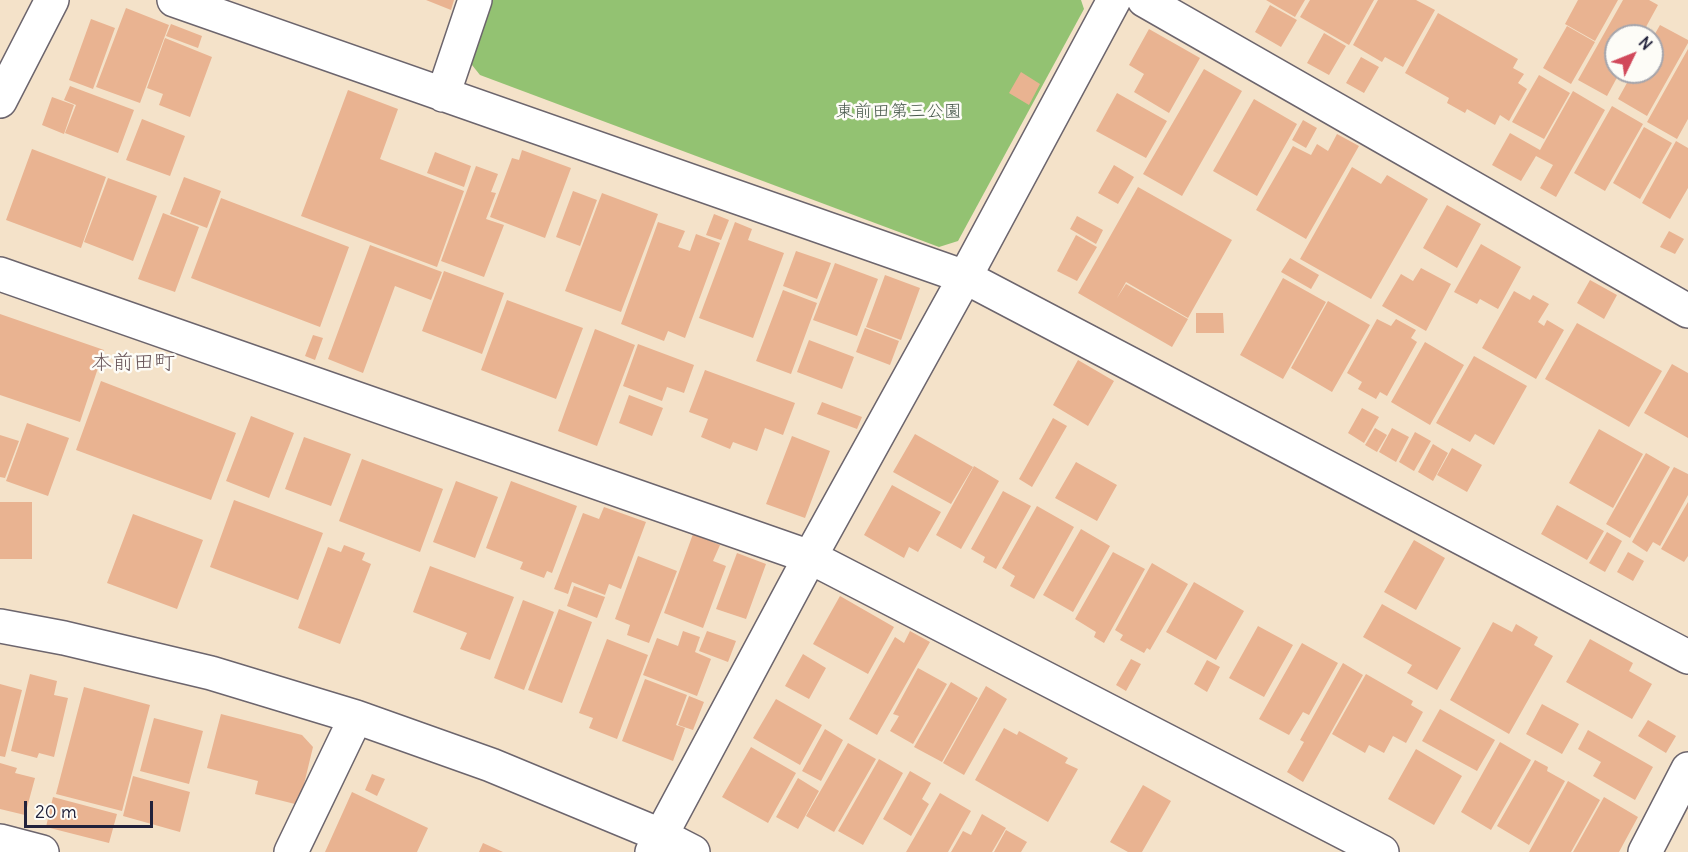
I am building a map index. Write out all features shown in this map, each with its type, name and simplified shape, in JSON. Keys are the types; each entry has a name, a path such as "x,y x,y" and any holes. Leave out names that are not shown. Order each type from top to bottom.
{"street":[{"path":"0,101 52,0"},
{"path":"174,0 965,277 1688,657"},
{"path":"443,95 475,0"},
{"path":"656,843 1114,0"},
{"path":"1144,0 1688,311"},
{"path":"0,274 810,556 1382,852"},
{"path":"0,626 64,638 211,673 356,717 491,765 656,843 693,852"},
{"path":"291,852 356,717"},
{"path":"1645,852 1688,769"},
{"path":"0,841 42,852"}],"green space":[{"name":"東前田第三公園","path":"490,0 1081,0 1084,9 958,241 939,247 480,75 468,60"}],"building":[{"path":"426,0 454,0 451,10"},
{"path":"1266,0 1305,0 1295,17"},
{"path":"1310,0 1374,0 1349,45 1300,17"},
{"path":"1378,0 1416,0 1435,10 1403,67 1385,57 1382,62 1353,45"},
{"path":"1578,0 1618,0 1595,41 1565,24"},
{"path":"1623,0 1649,0 1658,5 1648,24 1610,24"},
{"path":"1270,5 1297,20 1281,47 1255,32"},
{"path":"126,8 169,25 140,103 96,87"},
{"path":"1438,13 1518,59 1513,68 1524,74 1518,83 1527,89 1509,121 1500,115 1495,125 1467,109 1465,113 1447,103 1449,98 1405,73"},
{"path":"91,19 115,28 93,89 69,80"},
{"path":"171,24 202,36 198,48 166,36"},
{"path":"1567,26 1595,42 1571,84 1543,68"},
{"path":"1664,27 1688,40 1647,116 1618,99 1626,84 1664,84"},
{"path":"1149,29 1200,58 1169,113 1134,92 1144,74 1129,65"},
{"path":"1324,33 1346,46 1329,75 1307,63"},
{"path":"1604,34 1604,84 1614,84 1607,96 1578,80"},
{"path":"165,38 212,57 190,117 159,105 163,94 147,88"},
{"path":"1688,49 1688,119 1677,139 1647,122"},
{"path":"1361,57 1379,67 1364,93 1346,83"},
{"path":"1204,69 1242,91 1182,196 1143,174"},
{"path":"1021,72 1040,84 1029,105 1009,93"},
{"path":"1539,75 1570,93 1544,139 1512,122"},
{"path":"70,86 134,110 118,153 65,133 76,105 64,100"},
{"path":"348,90 398,109 380,159 464,191 437,267 301,216"},
{"path":"1573,91 1605,110 1556,197 1540,188 1553,165 1536,156 1521,181 1492,165 1510,133 1540,150"},
{"path":"1117,93 1167,121 1146,158 1096,131"},
{"path":"52,97 74,105 64,134 42,125"},
{"path":"1254,99 1297,124 1257,196 1213,171"},
{"path":"1612,106 1643,124 1605,191 1574,173"},
{"path":"142,119 185,136 170,176 126,160"},
{"path":"1303,120 1317,128 1306,148 1292,140"},
{"path":"1644,127 1672,143 1640,199 1613,183"},
{"path":"1337,134 1359,146 1306,239 1256,210 1293,146 1311,155 1317,144 1328,151"},
{"path":"1676,141 1688,148 1688,188 1670,219 1642,203"},
{"path":"32,149 106,177 81,248 6,220"},
{"path":"522,150 571,168 545,238 490,217 512,158 519,160"},
{"path":"435,152 471,166 464,187 427,173"},
{"path":"1114,165 1134,177 1118,204 1098,193"},
{"path":"476,166 498,174 491,192 496,193 486,219 504,225 484,277 441,261"},
{"path":"1352,167 1381,184 1387,175 1428,199 1371,299 1300,259"},
{"path":"184,177 221,191 207,228 170,214"},
{"path":"108,178 157,196 133,261 84,242"},
{"path":"1138,187 1232,240 1188,318 1126,282 1117,298 1126,284 1188,319 1172,347 1078,293"},
{"path":"573,191 597,200 580,246 556,237"},
{"path":"602,193 658,214 621,312 565,291"},
{"path":"221,198 349,247 320,327 191,278"},
{"path":"1447,205 1481,224 1457,268 1423,248"},
{"path":"163,213 199,227 175,292 138,279"},
{"path":"714,214 729,220 721,240 706,235"},
{"path":"1077,216 1103,230 1096,244 1070,229"},
{"path":"658,222 685,231 678,247 690,251 696,234 720,243 685,338 668,331 664,341 621,324"},
{"path":"735,222 752,229 748,240 784,253 753,338 699,318"},
{"path":"1669,231 1684,239 1675,254 1660,247"},
{"path":"1076,235 1097,247 1077,281 1057,271"},
{"path":"1481,244 1521,267 1498,309 1480,299 1477,304 1454,292"},
{"path":"370,245 442,272 431,300 395,286 363,373 328,359"},
{"path":"796,251 831,263 817,299 783,286"},
{"path":"1290,258 1319,275 1311,289 1281,272"},
{"path":"835,263 878,279 857,336 813,320"},
{"path":"1421,268 1451,284 1426,331 1382,306 1401,274 1413,281"},
{"path":"444,271 504,293 482,354 422,331"},
{"path":"885,275 920,288 901,340 866,327"},
{"path":"1283,278 1326,302 1283,379 1240,355"},
{"path":"1590,280 1617,295 1604,319 1577,303"},
{"path":"783,290 817,303 791,374 756,361"},
{"path":"1514,291 1530,300 1533,295 1549,304 1538,322 1544,326 1547,320 1564,330 1536,379 1482,348"},
{"path":"507,300 583,328 556,399 481,370"},
{"path":"1328,301 1370,325 1332,392 1291,368"},
{"path":"1196,313 1223,313 1224,333 1196,333"},
{"path":"0,314 104,350 80,422 0,395"},
{"path":"1377,319 1391,326 1396,319 1416,330 1411,338 1417,342 1387,396 1380,392 1376,399 1358,389 1362,382 1347,373"},
{"path":"1577,323 1662,371 1629,427 1545,379"},
{"path":"865,328 899,341 890,365 856,352"},
{"path":"595,329 635,345 597,446 558,431"},
{"path":"313,335 323,338 315,360 305,356"},
{"path":"809,340 854,357 842,389 797,372"},
{"path":"1425,342 1464,365 1430,425 1391,402"},
{"path":"638,344 694,365 684,393 667,387 662,401 623,386"},
{"path":"1474,356 1527,386 1494,445 1475,434 1470,442 1436,423"},
{"path":"1078,360 1114,381 1088,426 1053,405"},
{"path":"1672,364 1688,373 1688,438 1644,413"},
{"path":"705,370 795,403 783,435 765,428 757,451 733,442 730,449 701,437 708,419 689,412"},
{"path":"101,381 236,433 211,500 76,450"},
{"path":"629,395 663,408 652,436 619,423"},
{"path":"822,402 862,417 857,429 817,414"},
{"path":"1362,408 1379,417 1364,443 1348,433"},
{"path":"251,416 294,433 269,498 226,481"},
{"path":"1053,418 1067,426 1032,487 1019,479"},
{"path":"27,423 69,438 48,496 6,481"},
{"path":"1375,428 1387,435 1377,452 1365,445"},
{"path":"1392,428 1409,437 1396,462 1379,452"},
{"path":"1599,429 1643,454 1613,508 1569,483"},
{"path":"1415,432 1431,441 1414,471 1399,462"},
{"path":"915,434 973,467 951,504 893,472"},
{"path":"0,435 19,441 5,478 0,477"},
{"path":"792,436 830,451 805,518 766,504"},
{"path":"304,437 351,454 331,506 285,489"},
{"path":"1433,444 1448,453 1433,481 1418,472"},
{"path":"1452,448 1482,465 1467,492 1437,475"},
{"path":"1646,453 1670,467 1630,538 1606,524"},
{"path":"362,459 443,489 420,552 339,521"},
{"path":"1076,462 1117,485 1097,521 1055,498"},
{"path":"974,466 999,481 961,549 936,535"},
{"path":"1674,467 1688,474 1688,495 1660,546 1653,542 1647,552 1632,542"},
{"path":"456,481 498,497 475,558 433,542"},
{"path":"511,481 577,506 552,573 547,571 544,578 520,569 523,562 486,548"},
{"path":"892,485 941,512 918,552 909,547 904,558 864,535"},
{"path":"1003,491 1031,506 996,569 983,562 985,557 971,549"},
{"path":"234,500 323,533 298,600 210,567"},
{"path":"0,502 32,502 32,559 0,559"},
{"path":"1688,502 1688,556 1684,562 1661,549"},
{"path":"1557,505 1604,531 1587,560 1541,534"},
{"path":"1037,506 1074,527 1034,599 1010,586 1015,576 1002,568"},
{"path":"604,507 646,522 621,589 609,584 605,595 572,582 568,594 554,589 583,513 599,519"},
{"path":"133,514 203,540 177,609 107,583"},
{"path":"1081,529 1110,546 1073,612 1043,595"},
{"path":"1607,532 1622,541 1605,572 1589,563"},
{"path":"693,534 720,545 713,561 726,566 703,628 664,613"},
{"path":"1414,540 1445,558 1416,610 1384,592"},
{"path":"344,545 365,553 362,560 371,564 340,644 298,628 328,547 341,552"},
{"path":"1113,552 1145,569 1104,643 1094,637 1096,632 1075,619"},
{"path":"1628,552 1644,561 1633,581 1617,572"},
{"path":"737,553 766,564 746,619 716,609"},
{"path":"638,556 677,571 649,643 627,635 630,625 615,619"},
{"path":"1152,563 1188,584 1150,650 1147,648 1144,653 1120,640 1123,635 1115,630"},
{"path":"430,566 514,597 490,660 460,649 467,633 413,612"},
{"path":"1194,582 1244,611 1216,660 1166,632"},
{"path":"574,586 605,597 597,618 567,606"},
{"path":"840,596 894,627 868,674 813,644"},
{"path":"523,600 554,612 524,690 494,678"},
{"path":"1382,604 1461,648 1437,690 1407,673 1412,665 1363,637"},
{"path":"559,609 592,622 562,703 528,690"},
{"path":"1493,622 1512,632 1516,624 1538,637 1534,645 1553,656 1509,734 1450,700"},
{"path":"1258,626 1293,645 1264,697 1229,678"},
{"path":"683,631 700,637 695,652 711,659 697,696 643,675 657,638 678,646"},
{"path":"707,631 736,641 728,662 699,651"},
{"path":"910,631 930,642 877,735 849,719 895,637 904,643"},
{"path":"607,639 648,655 617,739 589,728 593,718 579,713"},
{"path":"1590,639 1633,663 1629,671 1652,684 1632,719 1566,682"},
{"path":"1302,643 1338,663 1309,715 1303,712 1289,735 1259,719"},
{"path":"803,654 826,668 809,699 785,686"},
{"path":"1131,659 1141,664 1126,691 1116,685"},
{"path":"1207,660 1220,667 1207,692 1194,684"},
{"path":"1343,663 1363,675 1303,782 1287,772 1304,742 1300,740"},
{"path":"918,668 947,684 913,744 890,731 899,716 893,714"},
{"path":"30,674 57,681 54,695 68,698 54,757 39,753 37,758 11,751"},
{"path":"1366,674 1413,701 1411,705 1423,712 1406,743 1393,736 1384,753 1369,745 1365,753 1332,734"},
{"path":"645,679 687,695 676,725 685,728 673,761 622,741"},
{"path":"951,682 978,698 942,762 914,747"},
{"path":"0,684 22,690 5,757 0,756"},
{"path":"986,686 1007,699 964,775 943,763"},
{"path":"84,687 150,705 122,811 56,794"},
{"path":"689,696 704,702 693,730 678,725"},
{"path":"776,699 822,725 800,765 753,738"},
{"path":"1542,704 1579,724 1562,754 1526,734"},
{"path":"1440,709 1495,740 1477,771 1422,741"},
{"path":"221,714 302,735 313,747 299,805 255,794 258,781 207,768"},
{"path":"154,718 203,731 189,784 140,771"},
{"path":"1648,720 1676,736 1666,753 1638,736"},
{"path":"1004,728 1017,735 1019,731 1068,758 1065,763 1078,769 1048,822 975,780"},
{"path":"825,729 843,740 821,781 802,771"},
{"path":"1588,730 1653,767 1635,800 1593,776 1601,762 1578,749"},
{"path":"1500,742 1531,760 1491,830 1461,812"},
{"path":"848,743 876,759 834,832 806,816"},
{"path":"751,747 796,773 768,823 722,797"},
{"path":"1416,749 1462,776 1434,825 1388,799"},
{"path":"879,759 903,773 863,845 838,831"},
{"path":"1535,760 1548,767 1547,771 1565,781 1529,845 1497,826"},
{"path":"0,763 17,768 15,773 35,778 25,815 0,809"},
{"path":"910,771 931,783 922,799 929,804 911,836 883,819"},
{"path":"372,774 385,779 377,796 365,790"},
{"path":"133,776 190,792 180,832 123,816"},
{"path":"798,778 819,791 798,829 776,817"},
{"path":"1568,781 1600,800 1571,852 1529,852"},
{"path":"1143,785 1171,801 1142,852 1128,852 1110,842"},
{"path":"352,792 428,828 417,852 325,852"},
{"path":"940,793 971,811 948,852 906,852"},
{"path":"53,797 117,814 109,843 46,827"},
{"path":"1604,797 1638,817 1619,852 1573,852"},
{"path":"982,814 1006,828 992,852 951,852 963,831 971,835"},
{"path":"1006,830 1027,842 1021,852 994,852"},
{"path":"483,843 503,852 479,852"}],"district":[{"name":"本前田町","path":"133,363"}]}
